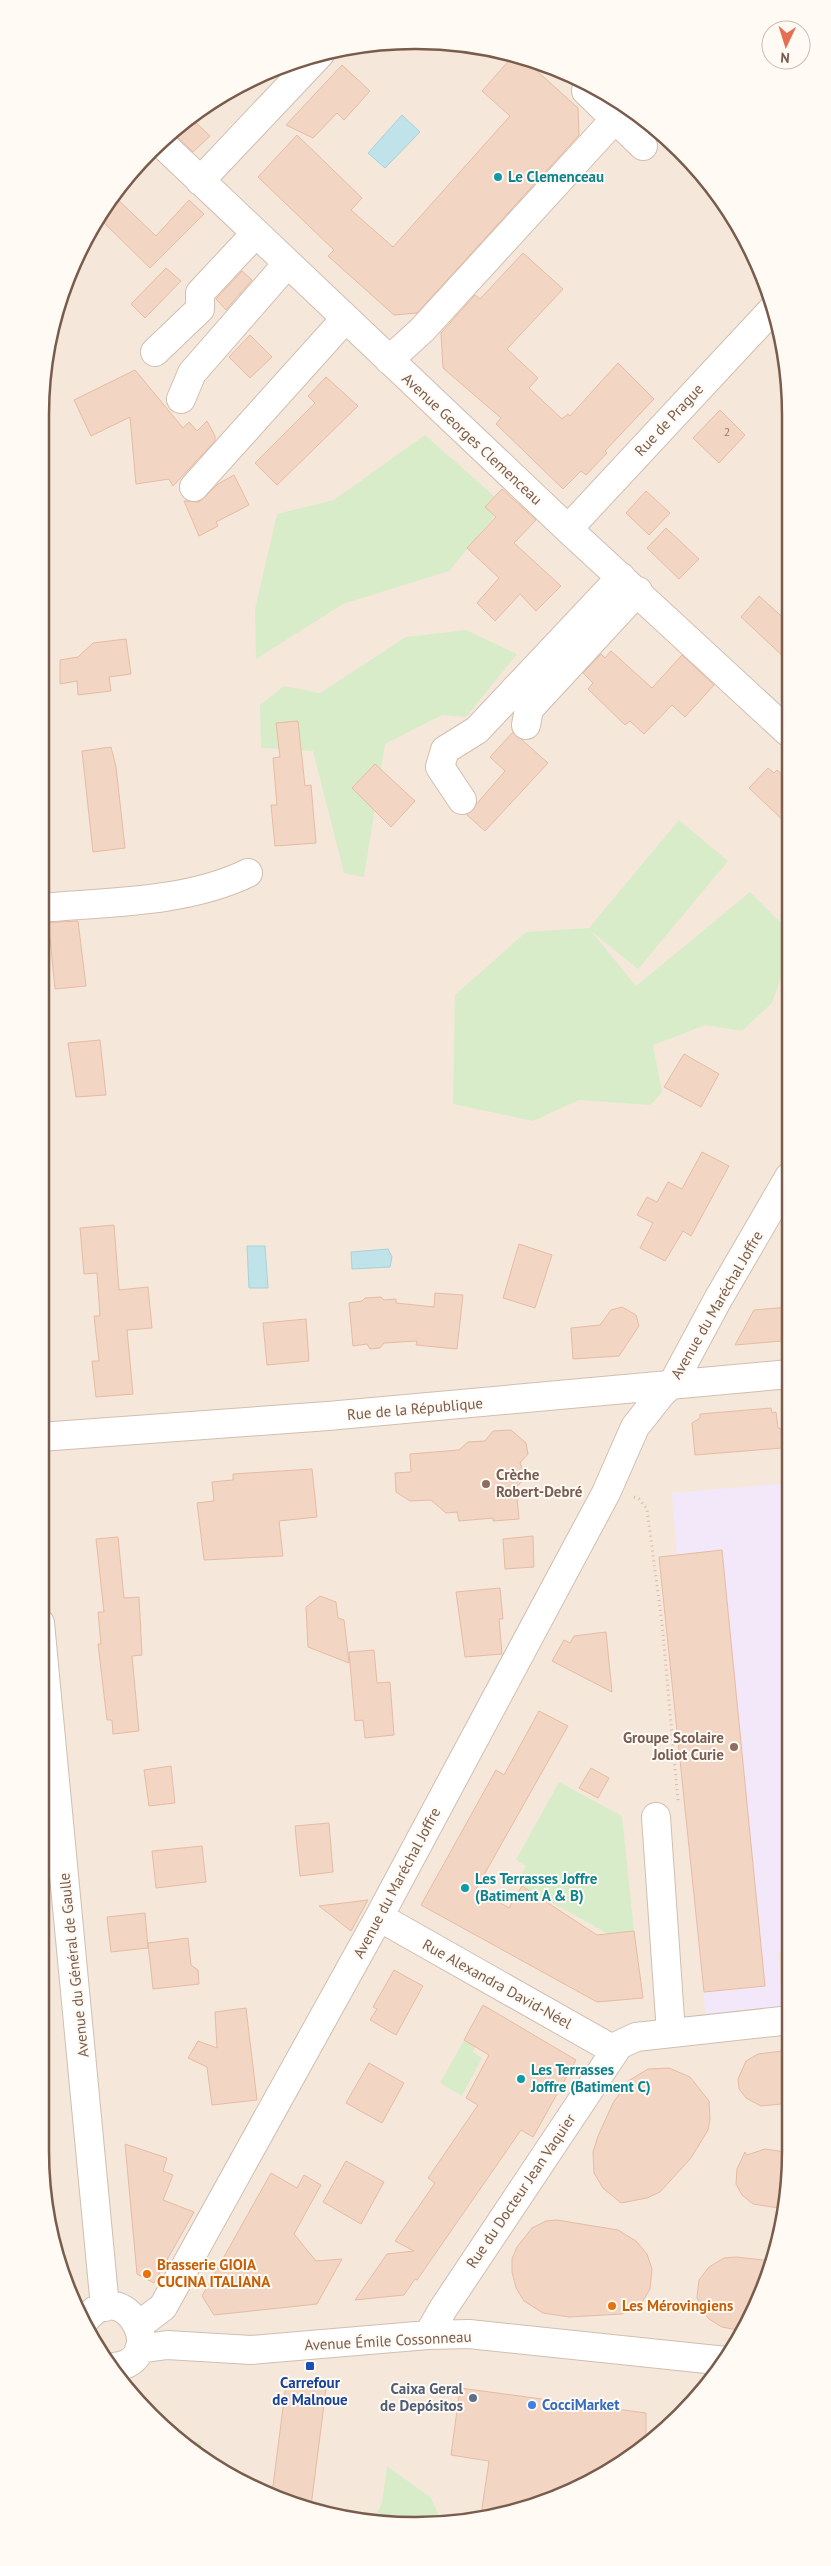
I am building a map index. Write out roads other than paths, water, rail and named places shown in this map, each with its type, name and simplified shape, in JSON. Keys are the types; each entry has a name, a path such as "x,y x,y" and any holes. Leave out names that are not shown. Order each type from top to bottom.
{"street":[{"path":"200,181 310,64"},
{"path":"586,91 643,146"},
{"path":"389,360 422,330 615,119"},
{"name":"Avenue Georges Clemenceau","path":"166,147 568,529 782,726"},
{"path":"155,352 200,308 200,293 256,234"},
{"path":"181,398 192,373 287,264"},
{"name":"Rue de Prague","path":"568,529 768,314"},
{"path":"194,487 345,319"},
{"path":"526,725 529,709 629,584"},
{"path":"462,800 440,767 446,750 477,730 629,584"},
{"path":"49,907 191,893 224,884 248,872"},
{"name":"Avenue du Maréchal Joffre","path":"119,2366 128,2363 139,2337 163,2307 379,1917 606,1493 634,1427 661,1394 673,1383 717,1301 782,1189"},
{"name":"Rue de la République","path":"49,1436 328,1416 603,1392 673,1383 782,1375"},
{"path":"603,1392 621,1407 634,1427"},
{"name":"Avenue du Général de Gaulle","path":"49,1736 95,2313"},
{"path":"656,1817 671,2033"},
{"name":"Rue Alexandra David-Néel","path":"379,1917 614,2050"},
{"name":"Rue du Docteur Jean Vaquier","path":"428,2335 443,2309 614,2050 630,2039 782,2012"},
{"path":"95,2313 125,2310 139,2337"},
{"name":"Avenue Émile Cossonneau","path":"139,2337 167,2345 252,2350 428,2335 469,2334 716,2360"}],"water":[{"path":"402,115 420,132 385,168 368,153"},
{"path":"247,1246 265,1246 268,1288 249,1288"},
{"path":"388,1249 392,1257 390,1267 352,1269 351,1252"}],"place":[{"name":"Le Clemenceau","path":"498,177"},
{"name":"Crèche Robert-Debré","path":"486,1484"},
{"name":"Groupe Scolaire Joliot Curie","path":"734,1747"},
{"name":"Les Terrasses Joffre (Batiment A & B)","path":"465,1888"},
{"name":"Les Terrasses Joffre (Batiment C)","path":"521,2079"},
{"name":"Brasserie GIOIA CUCINA ITALIANA","path":"147,2274"},
{"name":"Les Mérovingiens","path":"612,2306"},
{"name":"Carrefour de Malnoue","path":"310,2366"},
{"name":"Caixa Geral de Depósitos","path":"473,2398"},
{"name":"CocciMarket","path":"532,2405"}]}
